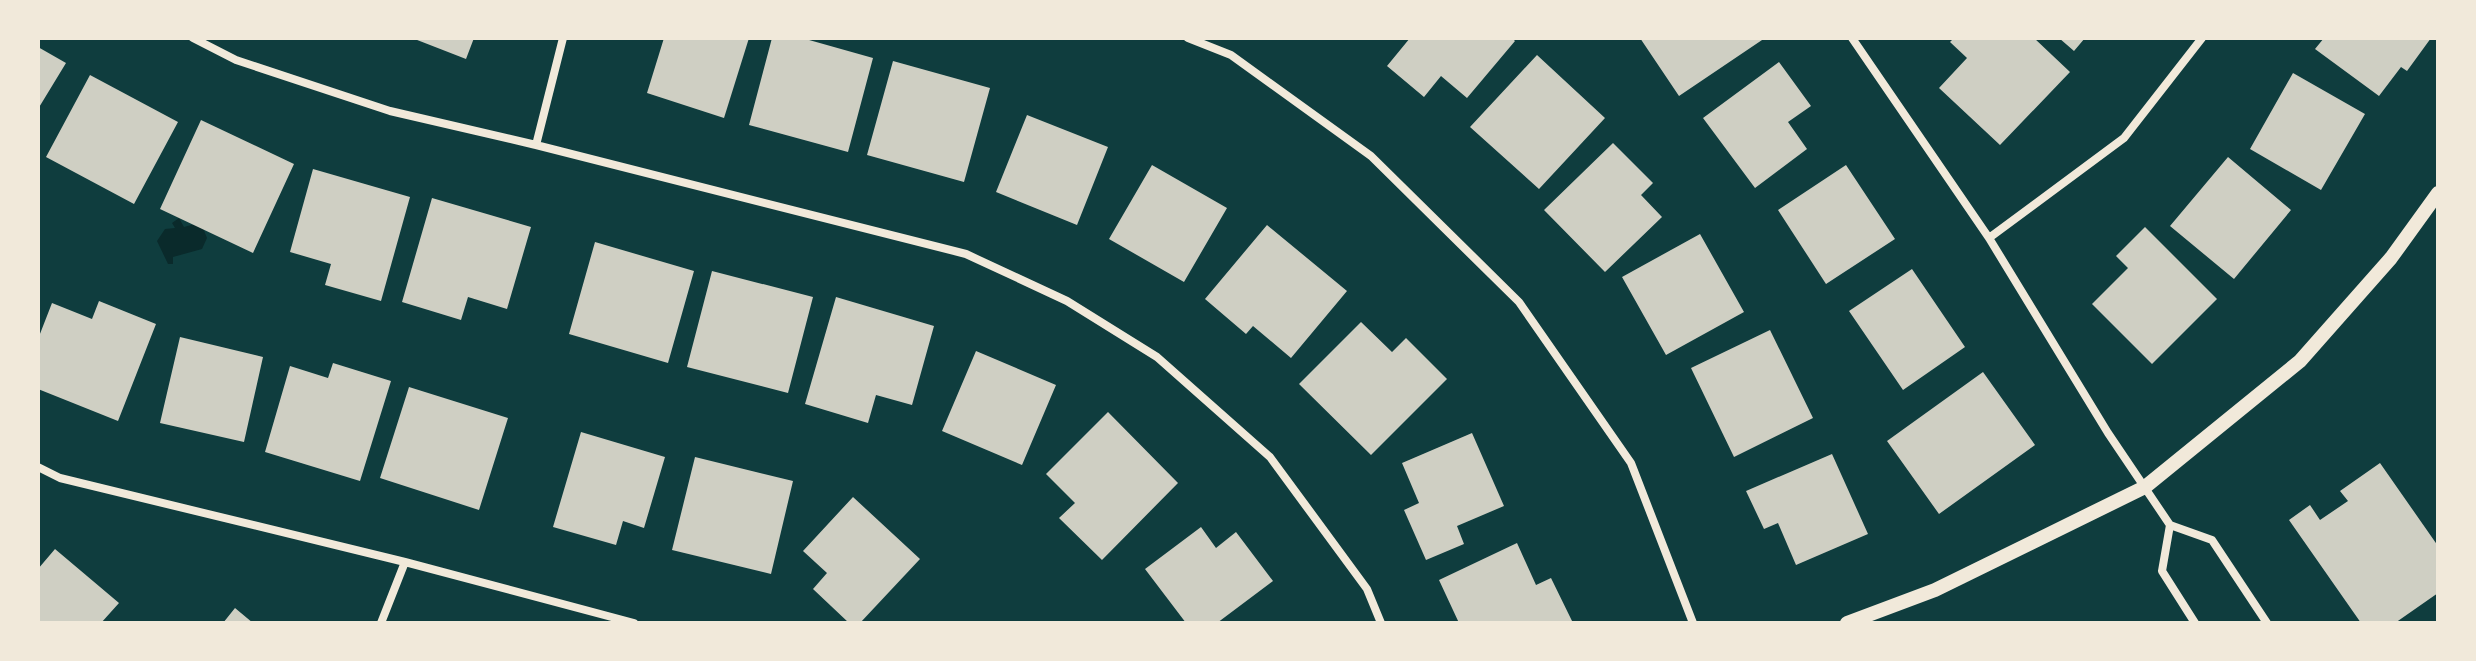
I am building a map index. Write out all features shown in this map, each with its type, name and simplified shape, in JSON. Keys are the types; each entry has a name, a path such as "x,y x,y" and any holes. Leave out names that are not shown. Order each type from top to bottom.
{"street":[{"path":"193,38 236,60 390,111 966,254 1067,301 1157,357 1270,457 1367,589 1381,623"},
{"path":"536,145 563,38"},
{"path":"1188,38 1231,55 1371,156 1519,302 1631,463 1693,623"},
{"path":"1852,38 1989,238 2108,433 2170,525 2212,540 2267,623"},
{"path":"1989,238 2124,138 2202,38"},
{"path":"1847,623 1935,590 2145,487 2300,361 2391,258 2438,193"},
{"path":"38,467 60,478 405,562 634,623"},
{"path":"2170,525 2162,571 2195,623"},
{"path":"381,623 405,562"}],"water":[{"path":"179,218 184,227 195,224 203,228 207,238 202,249 173,257 173,264 168,264 157,241 165,229 175,228 172,223"}],"building":[{"path":"412,38 474,38 466,59"},
{"path":"664,38 749,38 724,118 647,93"},
{"path":"772,38 802,38 873,58 848,152 749,125"},
{"path":"1410,38 1512,38 1515,41 1467,98 1441,76 1424,97 1387,66"},
{"path":"1640,38 1765,38 1679,96"},
{"path":"1954,38 2034,38 2070,72 2000,145 1939,88 1967,58 1950,42"},
{"path":"2059,38 2085,38 2074,51"},
{"path":"2324,38 2431,38 2407,71 2401,67 2379,96 2315,49"},
{"path":"38,47 66,63 38,109"},
{"path":"1537,55 1605,118 1539,189 1470,127"},
{"path":"893,61 990,88 964,182 867,155"},
{"path":"1779,62 1811,106 1788,122 1807,149 1755,188 1703,118"},
{"path":"2293,73 2365,114 2321,190 2250,149"},
{"path":"90,75 178,122 134,204 46,157"},
{"path":"1027,115 1108,147 1077,225 996,192"},
{"path":"201,120 294,164 253,253 160,209"},
{"path":"1613,143 1653,183 1641,195 1662,217 1605,272 1544,210"},
{"path":"2228,157 2291,210 2234,279 2170,226"},
{"path":"1152,165 1227,208 1184,282 1109,239"},
{"path":"1846,165 1895,239 1826,284 1778,210"},
{"path":"313,169 410,197 381,301 325,285 331,264 290,252"},
{"path":"432,198 531,227 507,309 468,297 461,320 402,302"},
{"path":"1267,225 1347,291 1291,358 1253,326 1246,334 1205,299"},
{"path":"2145,227 2217,299 2152,364 2092,304 2128,268 2116,256"},
{"path":"1700,234 1744,312 1666,355 1622,277"},
{"path":"595,242 694,271 668,363 569,334"},
{"path":"1912,269 1965,347 1903,390 1849,311"},
{"path":"712,271 813,297 788,393 687,367"},
{"path":"836,297 934,326 912,405 876,395 868,423 805,404"},
{"path":"99,301 156,324 118,421 38,389 38,339 52,303 92,319"},
{"path":"1361,322 1392,352 1406,338 1447,379 1371,455 1299,384"},
{"path":"1770,330 1813,418 1734,457 1691,368"},
{"path":"180,337 263,357 244,442 160,423"},
{"path":"976,351 1056,385 1022,465 942,431"},
{"path":"333,363 391,381 360,481 265,452 290,366 328,378"},
{"path":"1983,372 2035,445 1939,514 1887,441"},
{"path":"409,387 508,418 479,510 380,478"},
{"path":"1108,412 1178,483 1102,560 1059,518 1075,503 1046,474"},
{"path":"581,432 665,457 644,528 623,521 616,545 553,527"},
{"path":"1472,433 1504,506 1457,526 1464,544 1426,560 1404,510 1419,503 1402,463"},
{"path":"1832,454 1868,534 1796,565 1778,523 1764,529 1746,491"},
{"path":"695,457 793,481 771,574 672,550"},
{"path":"2380,463 2438,546 2438,593 2395,623 2361,623 2289,520 2310,505 2320,520 2348,501 2340,491"},
{"path":"853,497 920,559 860,623 849,623 813,589 827,573 803,551"},
{"path":"1201,527 1216,548 1236,532 1273,581 1217,623 1186,623 1145,569"},
{"path":"1517,543 1536,585 1551,578 1573,623 1459,623 1439,580"},
{"path":"55,549 119,603 101,623 38,623 38,569"},
{"path":"235,608 253,623 223,623"}]}
